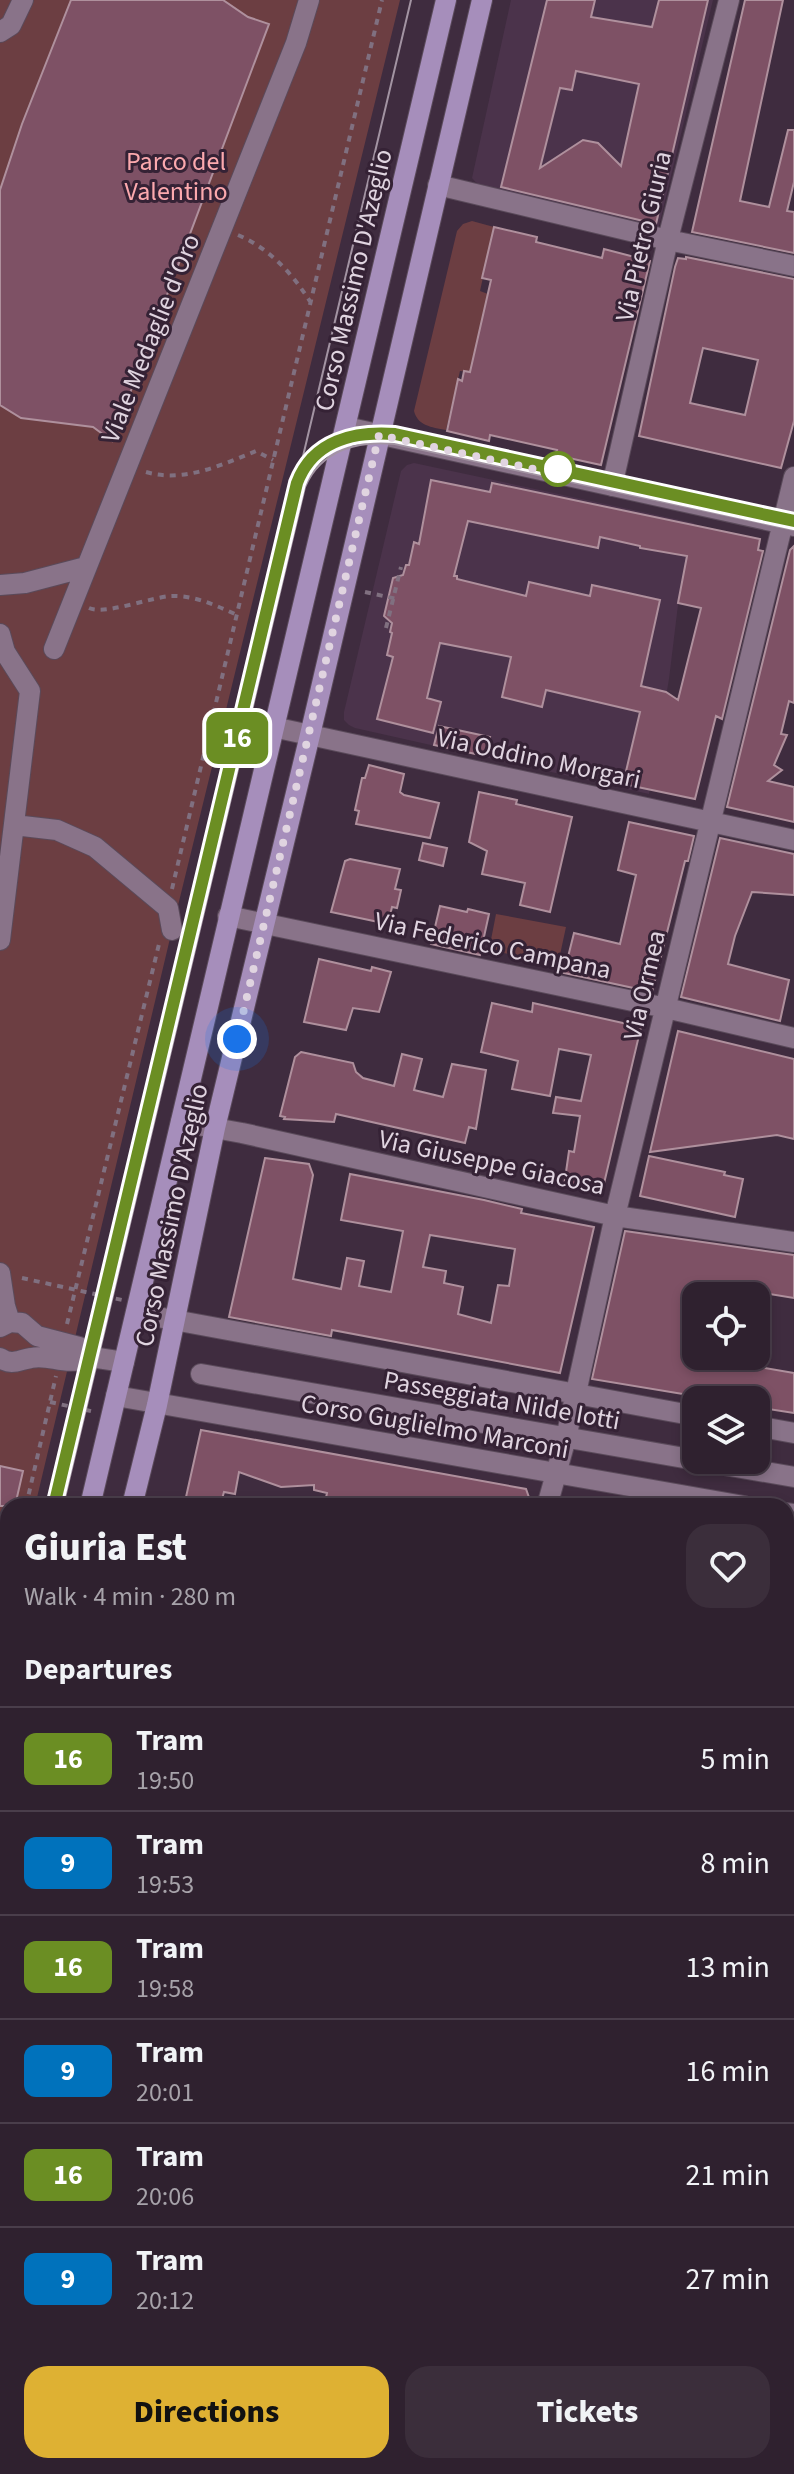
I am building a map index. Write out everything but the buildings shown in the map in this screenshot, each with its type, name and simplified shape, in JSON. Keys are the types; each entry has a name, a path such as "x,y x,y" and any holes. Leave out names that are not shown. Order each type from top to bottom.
{"main road":[{"name":"Corso Massimo D'Azeglio","path":"92,1498 446,0"},
{"name":"Corso Massimo D'Azeglio","path":"134,1498 157,1405 215,1128 482,0"}],"street":[{"path":"0,32 11,25 23,0"},
{"name":"Viale Medaglie d'Oro","path":"54,649 296,43 309,0"},
{"name":"Via Pietro Giuria","path":"612,486 668,240 729,0"},
{"path":"438,185 668,240 794,266"},
{"path":"346,427 789,525"},
{"name":"Via Ormea","path":"550,1498 711,822 789,525 794,477"},
{"path":"0,585 51,578 86,567"},
{"path":"0,940 8,838 30,691 3,643"},
{"name":"Via Oddino Morgari","path":"273,727 794,840"},
{"path":"8,838 57,830 95,847 168,908 166,936"},
{"name":"Via Federico Campana","path":"228,916 794,1038"},
{"name":"Via Giuseppe Giacosa","path":"181,1122 615,1216 794,1242"},
{"path":"0,1275 5,1324 22,1323 61,1352"},
{"path":"136,1313 682,1413"},
{"path":"0,1358 15,1364 79,1347 91,1357 124,1362"},
{"name":"Passeggiata Nilde Iotti","path":"201,1374 794,1477"},
{"name":"Corso Guglielmo Marconi","path":"116,1396 697,1498"},
{"path":"770,1429 794,1433"}],"path":[{"path":"168,908 382,0"},
{"path":"222,228 260,246 297,281 311,303"},
{"path":"126,467 164,475 213,468 256,451 273,460"},
{"path":"386,628 401,567"},
{"path":"365,592 395,598"},
{"path":"73,601 98,612 170,596 192,597 237,615"},
{"path":"28,1498 74,1289 166,936"},
{"path":"22,1278 105,1296"}],"shaded area":[{"path":"511,0 713,0 658,230 483,190 472,178"},
{"path":"414,463 694,523 649,794 355,728 344,720 401,471"}],"green space":[{"name":"Parco del Valentino","path":"0,0 400,0 172,930 37,1498 0,1498"},
{"path":"472,221 494,227 480,291 488,294 470,372 460,371 446,430 422,423 414,411 457,231 463,224"},
{"path":"496,914 566,927 558,964 489,950"}],"tram line":[{"path":"295,490 411,0"},
{"name":"16","path":"56,1498 297,483 305,466 314,455 348,436 395,434 794,521"},
{"path":"65,1498 305,487 312,474 342,450 368,444 395,444 794,530"}],"route":[{"path":"237,1039 379,435 566,476 558,469"}]}
